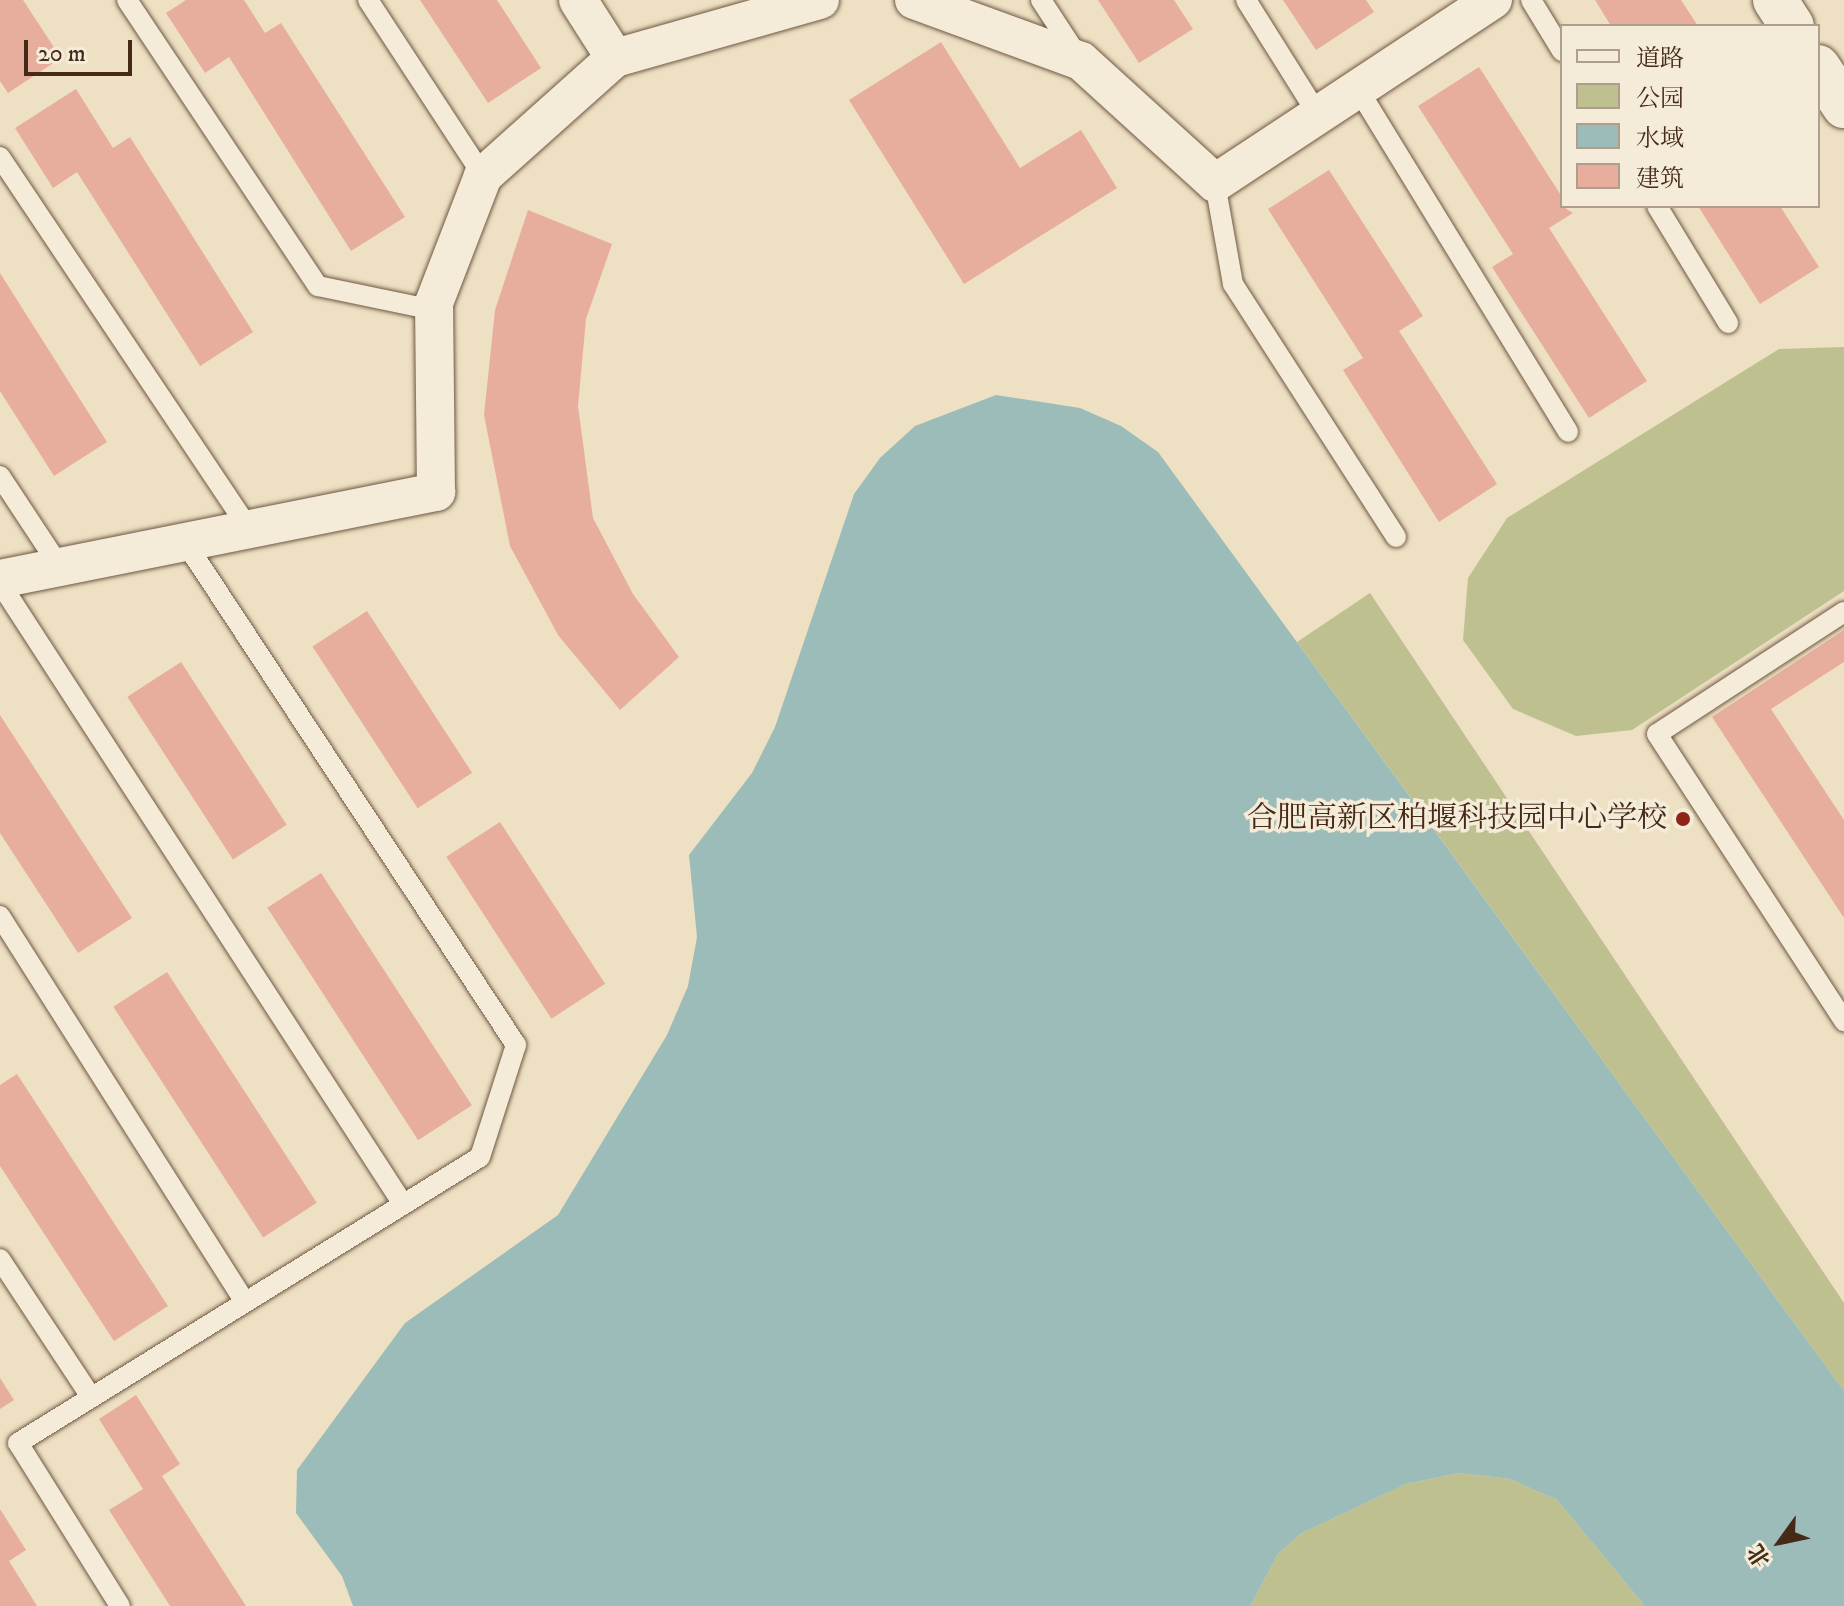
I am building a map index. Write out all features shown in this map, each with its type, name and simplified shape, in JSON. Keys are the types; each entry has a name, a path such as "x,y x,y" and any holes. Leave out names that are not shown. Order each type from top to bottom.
{"street":[{"path":"578,0 615,58"},
{"path":"0,581 436,492 434,310 483,176 615,58 820,0"},
{"path":"914,0 1081,61 1215,183 1358,89 1475,5"},
{"path":"1775,0 1791,24"},
{"path":"1820,70 1844,106"}],"lane":[{"path":"127,0 318,286 434,310"},
{"path":"368,0 483,176"},
{"path":"1041,0 1081,61"},
{"path":"1246,0 1318,115"},
{"path":"1531,0 1560,48"},
{"path":"1358,89 1568,432"},
{"path":"0,157 249,529"},
{"path":"1215,183 1233,284 1396,537"},
{"path":"1658,208 1728,323"},
{"path":"0,476 60,567"},
{"path":"120,1606 9,1446 480,1157 516,1045 185,542"},
{"path":"0,581 403,1204"},
{"path":"1844,612 1657,734 1844,1021"},
{"path":"0,916 245,1302"},
{"path":"0,1259 91,1397"}],"green space":[{"path":"1844,347 1844,591 1632,730 1576,736 1513,709 1463,640 1468,578 1507,518 1779,349"},
{"path":"1370,593 1844,1303 1844,1391 1297,642"},
{"path":"1459,1473 1510,1479 1557,1500 1645,1606 1250,1606 1278,1554 1300,1534 1406,1484"}],"water":[{"path":"996,395 1080,408 1121,426 1158,452 1844,1391 1844,1606 1645,1606 1557,1500 1510,1479 1459,1473 1406,1484 1300,1534 1278,1554 1250,1606 353,1606 342,1576 296,1513 297,1470 405,1323 558,1215 667,1035 688,986 697,937 689,855 752,773 775,727 854,494 880,458 915,426"}],"building":[{"path":"0,0 23,0 61,58 8,93 0,81"},
{"path":"186,0 244,0 265,33 281,23 405,217 351,251 229,57 205,73 166,13"},
{"path":"420,0 497,0 541,68 488,103"},
{"path":"1098,0 1174,0 1193,29 1139,63"},
{"path":"1283,0 1366,0 1374,12 1316,50"},
{"path":"1595,0 1681,0 1697,24 1610,24"},
{"path":"941,42 1020,168 1081,130 1117,188 964,284 849,100"},
{"path":"1479,67 1560,194 1560,208 1573,213 1549,228 1647,381 1589,418 1492,267 1513,254 1418,106"},
{"path":"76,89 113,148 130,137 253,332 200,366 77,172 53,188 15,128"},
{"path":"1329,170 1423,316 1399,331 1497,484 1439,522 1343,370 1363,358 1268,209"},
{"path":"1699,208 1781,208 1819,267 1760,304"},
{"path":"528,210 612,244 586,319 578,406 593,518 633,594 679,657 620,710 558,635 510,546 484,415 495,310"},
{"path":"0,273 107,442 54,476 0,391"},
{"path":"367,611 472,773 418,808 312,646"},
{"path":"1844,630 1844,662 1771,709 1844,820 1844,918 1712,717"},
{"path":"181,662 287,825 233,860 127,697"},
{"path":"0,715 132,918 78,953 0,833"},
{"path":"500,822 605,984 551,1019 446,857"},
{"path":"321,873 472,1105 418,1140 267,908"},
{"path":"167,972 317,1203 263,1237 113,1007"},
{"path":"17,1074 168,1306 114,1341 0,1166 0,1085"},
{"path":"0,1378 14,1400 0,1409"},
{"path":"136,1395 180,1464 162,1476 246,1606 170,1606 109,1510 143,1489 99,1419"},
{"path":"0,1509 26,1550 9,1561 37,1606 0,1606"}],"place":[{"name":"合肥高新区柏堰科技园中心学校","path":"1683,819"}]}
